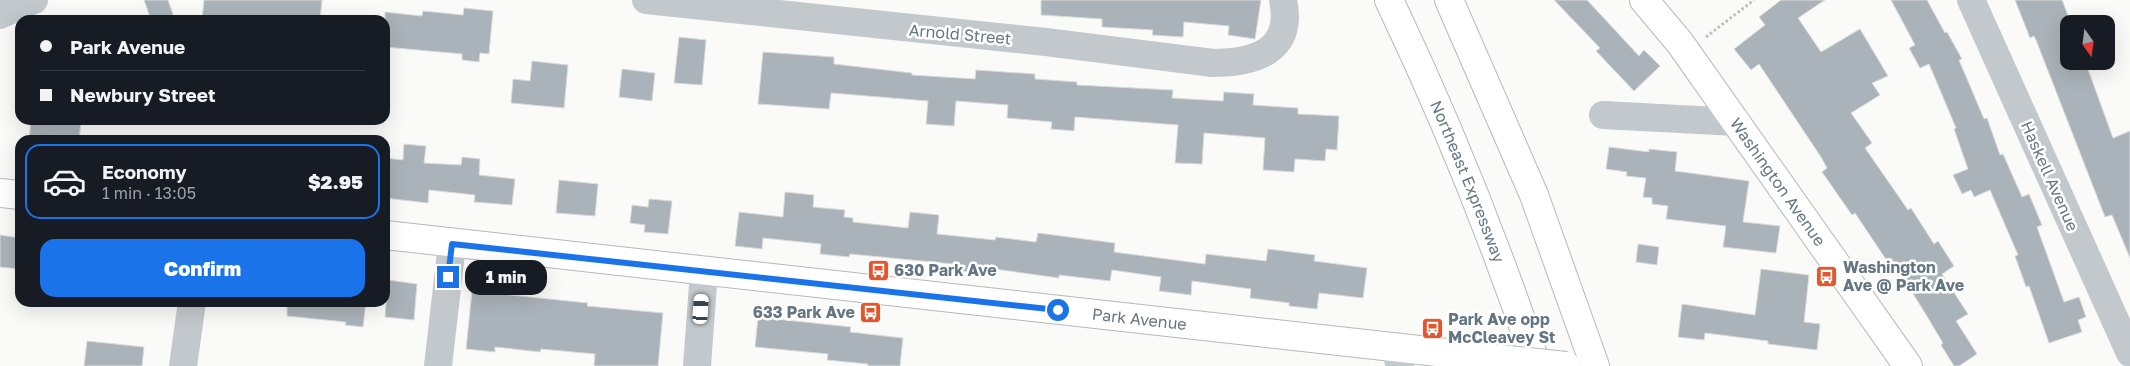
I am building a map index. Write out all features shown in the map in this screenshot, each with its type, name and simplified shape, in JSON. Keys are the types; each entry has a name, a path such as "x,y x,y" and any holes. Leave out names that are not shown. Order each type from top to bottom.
{"main road":[{"name":"Northeast Expressway","path":"1389,0 1460,158 1511,290 1537,366"},
{"path":"1449,0 1534,195 1595,366"},
{"name":"Washington Avenue","path":"1644,0 1680,43 1737,122 1908,366"},
{"path":"0,193 15,194"},
{"name":"Park Avenue","path":"390,236 704,271 1398,357 1491,358 1566,366"}],"street":[{"path":"0,15 34,0"},
{"name":"Arnold Street","path":"646,0 745,6 1213,63 1237,63 1252,60 1270,49 1282,34 1286,13 1283,0"},
{"name":"Haskell Avenue","path":"1971,0 2130,353"},
{"path":"1603,115 1737,122"},
{"path":"438,366 452,244"},
{"path":"697,366 704,271"},
{"path":"183,366 191,307"}],"path":[{"path":"1703,39 1754,0"}],"building":[{"path":"144,0 168,0 173,15 149,15"},
{"path":"204,0 322,0 320,15 202,15"},
{"path":"1041,0 1261,0 1255,39 1228,35 1229,26 1184,22 1183,37 1152,35 1153,30 1102,27 1102,19 1041,15"},
{"path":"1554,0 1587,0 1639,56 1644,50 1660,66 1634,91 1596,51 1600,48"},
{"path":"1781,0 1825,0 1798,18 1821,52 1860,29 1888,76 1872,83 1880,95 1851,113 1872,143 1865,148 1908,210 1911,208 1934,244 1938,241 1954,266 1942,274 1968,314 1956,321 1977,354 1959,366 1954,366 1941,345 1943,343 1891,258 1887,261 1855,213 1852,215 1822,172 1827,168 1821,157 1759,64 1751,70 1734,49 1765,25 1759,17"},
{"path":"1891,0 1927,0 1945,33 1947,32 1962,59 1959,60 1984,119 1987,118 2000,155 2003,154 2022,197 2029,194 2042,225 2037,227 2064,302 2079,297 2086,317 2078,320 2082,332 2049,343 2029,286 2026,287 2015,256 2018,255 1990,190 1974,197 1971,190 1962,194 1953,175 1968,169 1954,129 1956,128 1929,64 1920,68 1909,48 1915,45"},
{"path":"2015,0 2062,0 2068,15 2060,15 2060,70 2088,70 2113,138 2130,131 2130,258 2112,215 2105,217 2036,40 2034,36 2030,38"},
{"path":"464,8 493,11 489,54 480,53 479,62 462,60 462,54 390,47 390,15 385,15 385,12 422,16 423,11 463,15"},
{"path":"679,37 706,40 702,85 674,83"},
{"path":"763,52 834,57 834,64 912,73 912,75 975,79 976,70 1035,74 1035,79 1077,82 1077,85 1173,90 1172,98 1223,101 1224,92 1254,94 1253,105 1298,108 1298,114 1339,116 1337,150 1326,149 1325,161 1295,159 1294,172 1263,170 1265,138 1204,133 1202,164 1175,163 1178,125 1075,117 1074,131 1051,129 1052,122 1007,118 1008,105 956,101 954,126 926,124 928,101 831,93 829,109 758,104"},
{"path":"532,61 568,65 564,108 511,103 513,79 530,81"},
{"path":"622,69 655,73 652,101 619,97"},
{"path":"30,125 81,125 80,135 30,135"},
{"path":"404,144 426,146 424,163 461,165 462,157 480,159 479,175 515,179 512,205 474,202 475,195 429,190 428,203 390,199 390,159 403,160"},
{"path":"1609,147 1649,152 1649,149 1677,152 1675,171 1749,181 1743,222 1780,226 1776,253 1723,247 1726,226 1666,219 1668,206 1652,204 1652,198 1643,197 1646,178 1626,176 1627,172 1606,169"},
{"path":"559,180 598,184 595,216 556,213"},
{"path":"785,192 814,195 813,207 845,210 844,217 853,218 853,222 908,228 910,212 939,215 937,234 995,240 996,237 1036,242 1038,233 1115,243 1114,252 1205,264 1206,254 1266,261 1268,249 1315,255 1314,261 1367,268 1363,298 1319,293 1317,309 1289,306 1289,303 1250,298 1251,289 1192,281 1191,295 1159,291 1161,277 1112,270 1110,281 1059,275 1059,278 980,267 979,273 953,270 953,264 850,254 849,257 820,254 821,244 763,238 762,249 735,246 739,212 783,217"},
{"path":"649,199 672,201 668,234 644,232 645,225 630,223 632,205 648,207"},
{"path":"0,235 15,237 15,268 0,267"},
{"path":"1638,244 1659,247 1657,265 1636,262"},
{"path":"1761,269 1809,275 1804,322 1820,324 1817,350 1768,344 1768,341 1705,333 1704,340 1678,337 1682,304 1755,315"},
{"path":"390,280 417,284 414,320 385,317 386,307 390,307"},
{"path":"472,291 588,303 587,306 663,313 658,366 594,366 595,354 541,349 540,352 495,347 495,352 466,349"},
{"path":"287,307 365,307 363,327 345,325 346,322 287,316"},
{"path":"758,317 851,327 850,332 903,338 900,366 868,366 868,364 827,360 828,354 755,347"},
{"path":"87,341 144,347 142,366 84,366"}],"place":[{"name":"630 Park Ave","path":"878,270"},
{"name":"Washington Ave @ Park Ave","path":"1827,276"},
{"name":"633 Park Ave","path":"871,312"},
{"name":"Park Ave opp McCleavey St","path":"1432,328"}],"route":[{"path":"448,277 452,244 1058,310"}]}
